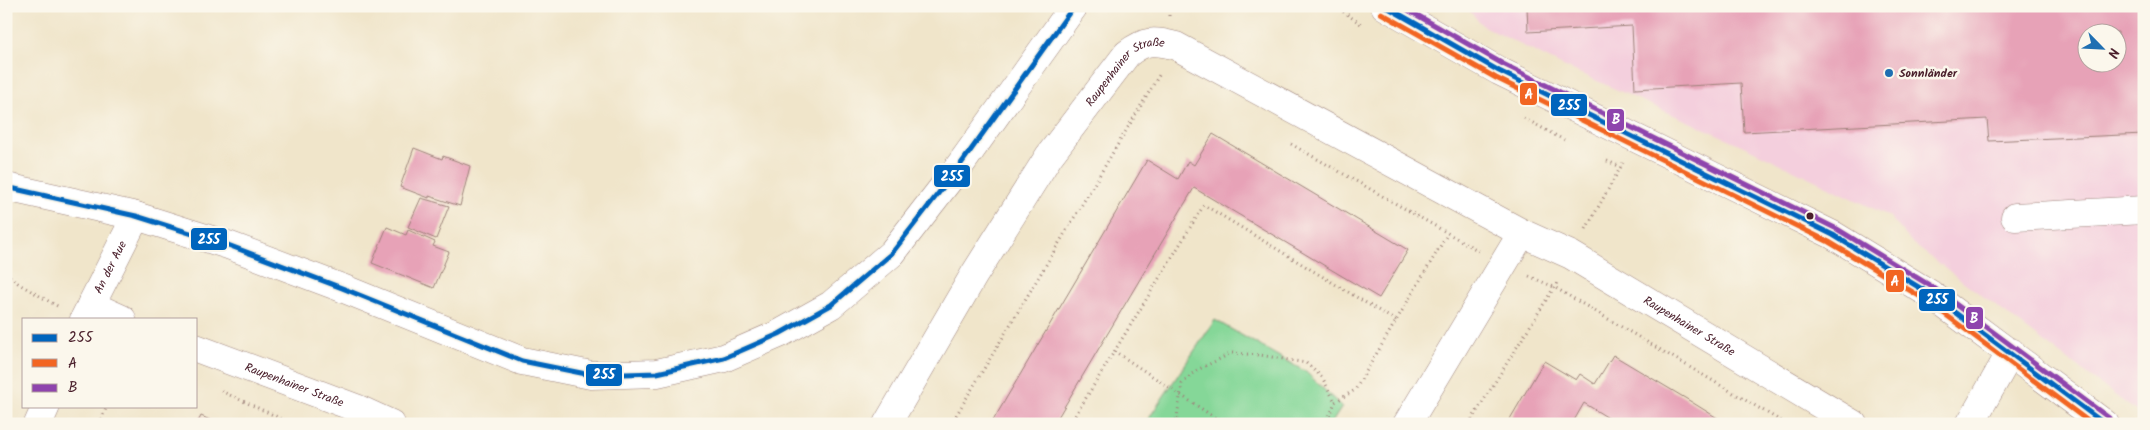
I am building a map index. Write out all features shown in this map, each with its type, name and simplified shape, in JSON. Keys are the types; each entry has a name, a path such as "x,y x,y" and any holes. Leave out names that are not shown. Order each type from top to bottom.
{"street":[{"path":"6,186 136,216 228,245 342,288 522,361 591,375 657,373 724,358 779,334 831,305 892,253 958,168 1074,6"},
{"path":"1385,6 1419,15 1499,71 1833,235 1930,294 2011,352 2105,424"},
{"name":"Raupenhainer Straße","path":"887,424 974,275 1049,156 1127,54 1139,44 1154,41 1176,46 1522,233 1571,255 1853,424"},
{"path":"2015,218 2144,210"},
{"name":"An der Aue","path":"87,314 136,216"},
{"path":"1407,424 1522,233"},
{"path":"87,314 115,318"},
{"name":"Raupenhainer Straße","path":"198,349 356,408 391,424"},
{"path":"1970,424 2011,352"},
{"path":"38,424 45,408"}],"path":[{"path":"951,424 1176,46"},
{"path":"1290,144 1447,235 1502,264 1554,287 1786,424"},
{"path":"1608,161 1621,167"},
{"path":"1070,424 1204,205 1396,321"},
{"path":"1324,424 1335,402 1355,390 1447,235"},
{"path":"6,273 19,284 57,306 87,314"},
{"path":"1114,351 1217,419 1248,421 1252,424"},
{"path":"1176,424 1182,384 1195,371 1232,353 1251,354 1306,363 1322,377 1335,402"},
{"path":"212,387 293,424"},
{"path":"99,424 106,408"}],"shaded area":[{"path":"1465,6 2144,6 2144,417 1913,244 1889,216 1748,148 1561,65 1483,26"}],"green space":[{"path":"1215,320 1306,372 1342,407 1331,424 1145,424"}],"building":[{"name":"Sonnländer","path":"1527,6 2144,6 2144,134 1989,141 1987,119 1744,132 1741,83 1635,89 1632,26 1528,32"},
{"path":"1213,134 1408,250 1379,298 1194,188 1054,424 991,424 1147,160 1178,179 1188,161 1194,165"},
{"path":"414,148 442,159 443,156 470,166 460,206 429,196 429,198 400,187"},
{"path":"421,198 449,206 436,239 408,227"},
{"path":"387,227 406,235 408,230 435,242 433,246 449,252 434,288 372,263"},
{"path":"1613,355 1727,424 1618,424 1584,403 1572,424 1507,424 1544,361 1576,380 1580,374 1595,384"},
{"path":"201,416 219,424 197,424"}],"transit line":[{"name":"255","path":"6,187 136,216 228,245 342,288 522,361 591,375 657,373 724,358 779,334 831,305 892,253 958,168 1074,6"},
{"name":"255","path":"1385,6 1499,71 1833,235 1930,294 2105,424"},
{"name":"B","path":"1401,6 1503,64 1837,229 1934,288 2109,418"},
{"name":"A","path":"1381,13 1496,78 1829,242 1926,300 2092,424"}],"place":[{"name":"Sonnländer","path":"1889,73"}]}
